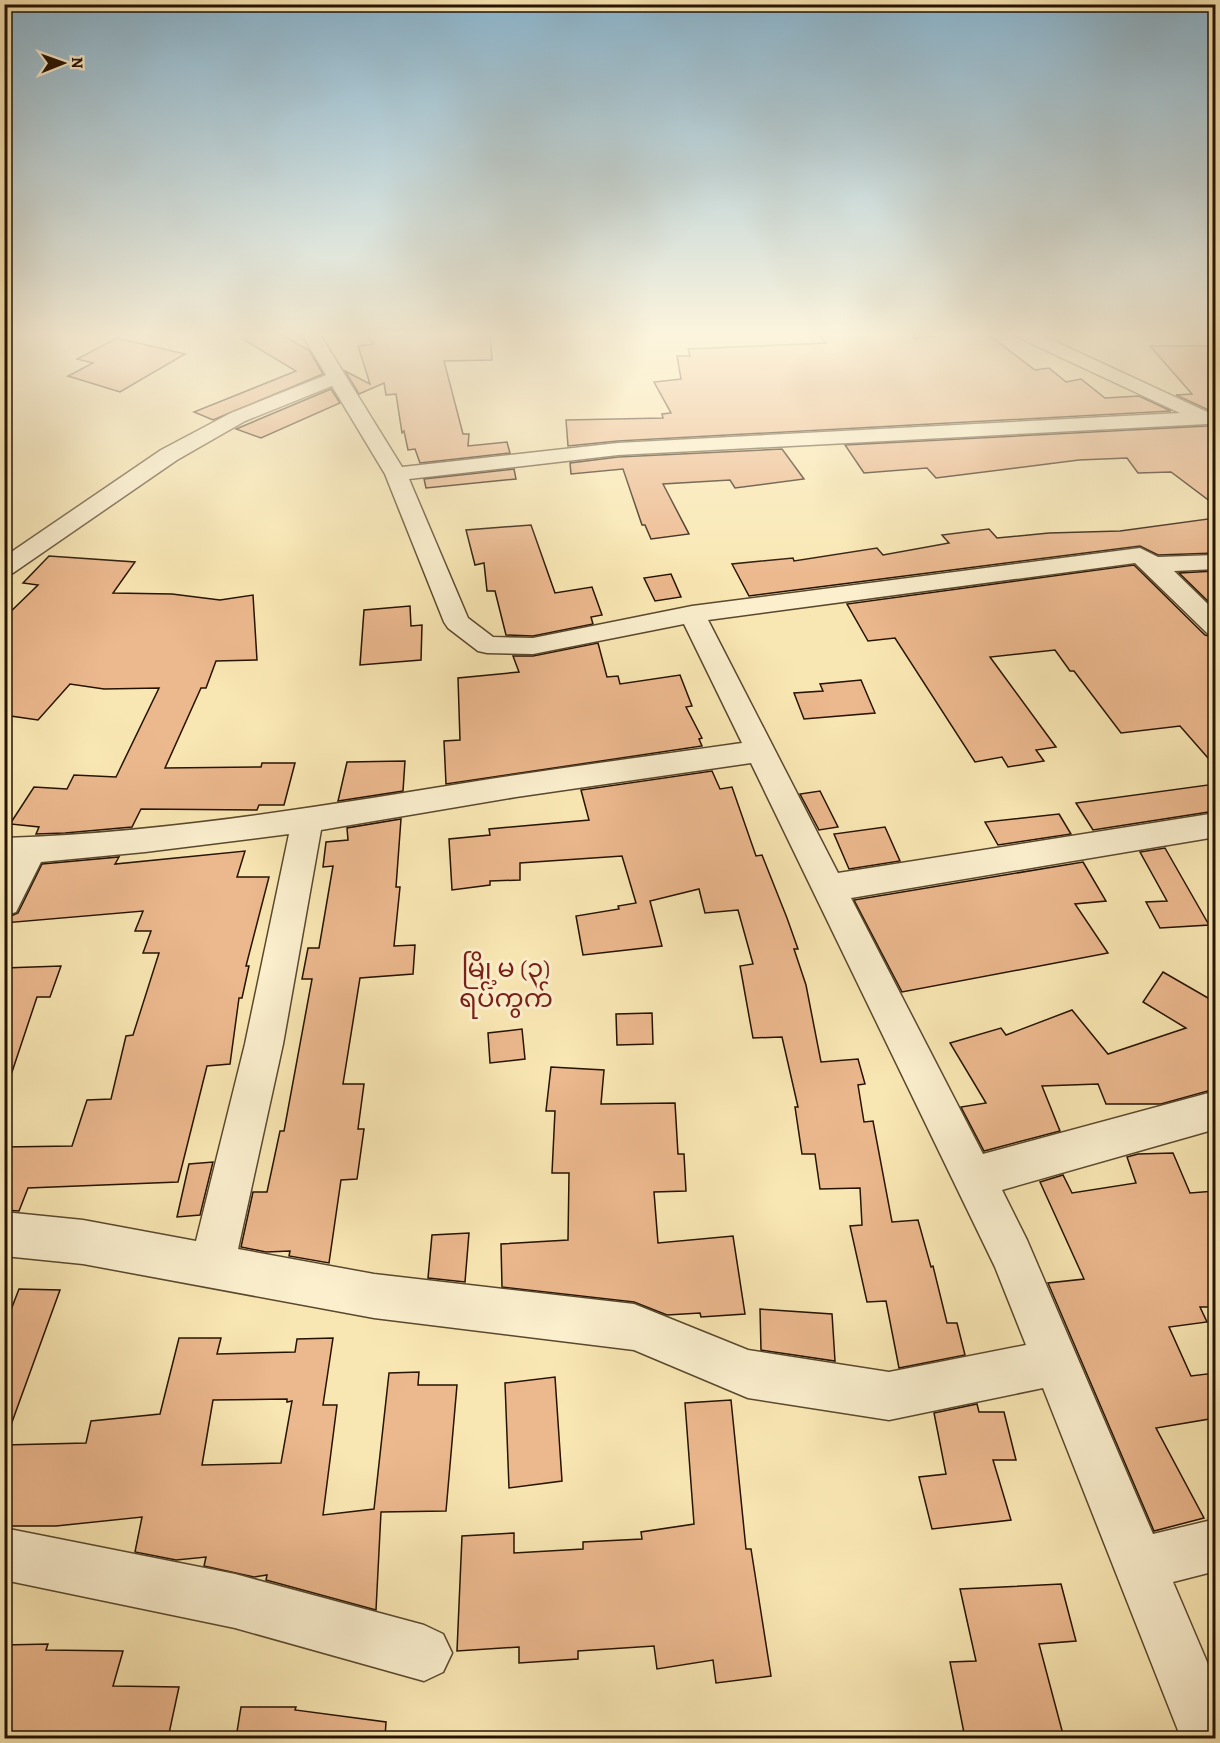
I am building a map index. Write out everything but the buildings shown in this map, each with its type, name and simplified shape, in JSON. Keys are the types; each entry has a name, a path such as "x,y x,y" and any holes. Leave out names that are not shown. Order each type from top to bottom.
{"street":[{"path":"4,568 169,455 245,414"},
{"path":"360,414 396,474 457,622 487,645 532,646 692,614 1140,555 1153,564 1215,627"},
{"path":"396,474 618,449 1211,419"},
{"path":"1153,564 1215,562"},
{"path":"692,614 1012,1256 1210,1738"},
{"path":"4,902 18,850 145,840 307,820 516,786 761,751"},
{"path":"212,1266 252,1100 292,912 307,820"},
{"path":"828,888 1215,825"},
{"path":"974,1177 1215,1110"},
{"path":"4,1234 83,1242 374,1296 634,1327 748,1374 890,1396 1056,1362"},
{"path":"1139,1564 1215,1545"},
{"path":"4,1554 235,1601 424,1653"}],"district":[{"name":"မြို့မ (၃) ရပ်ကွက်","path":"506,983"}]}
